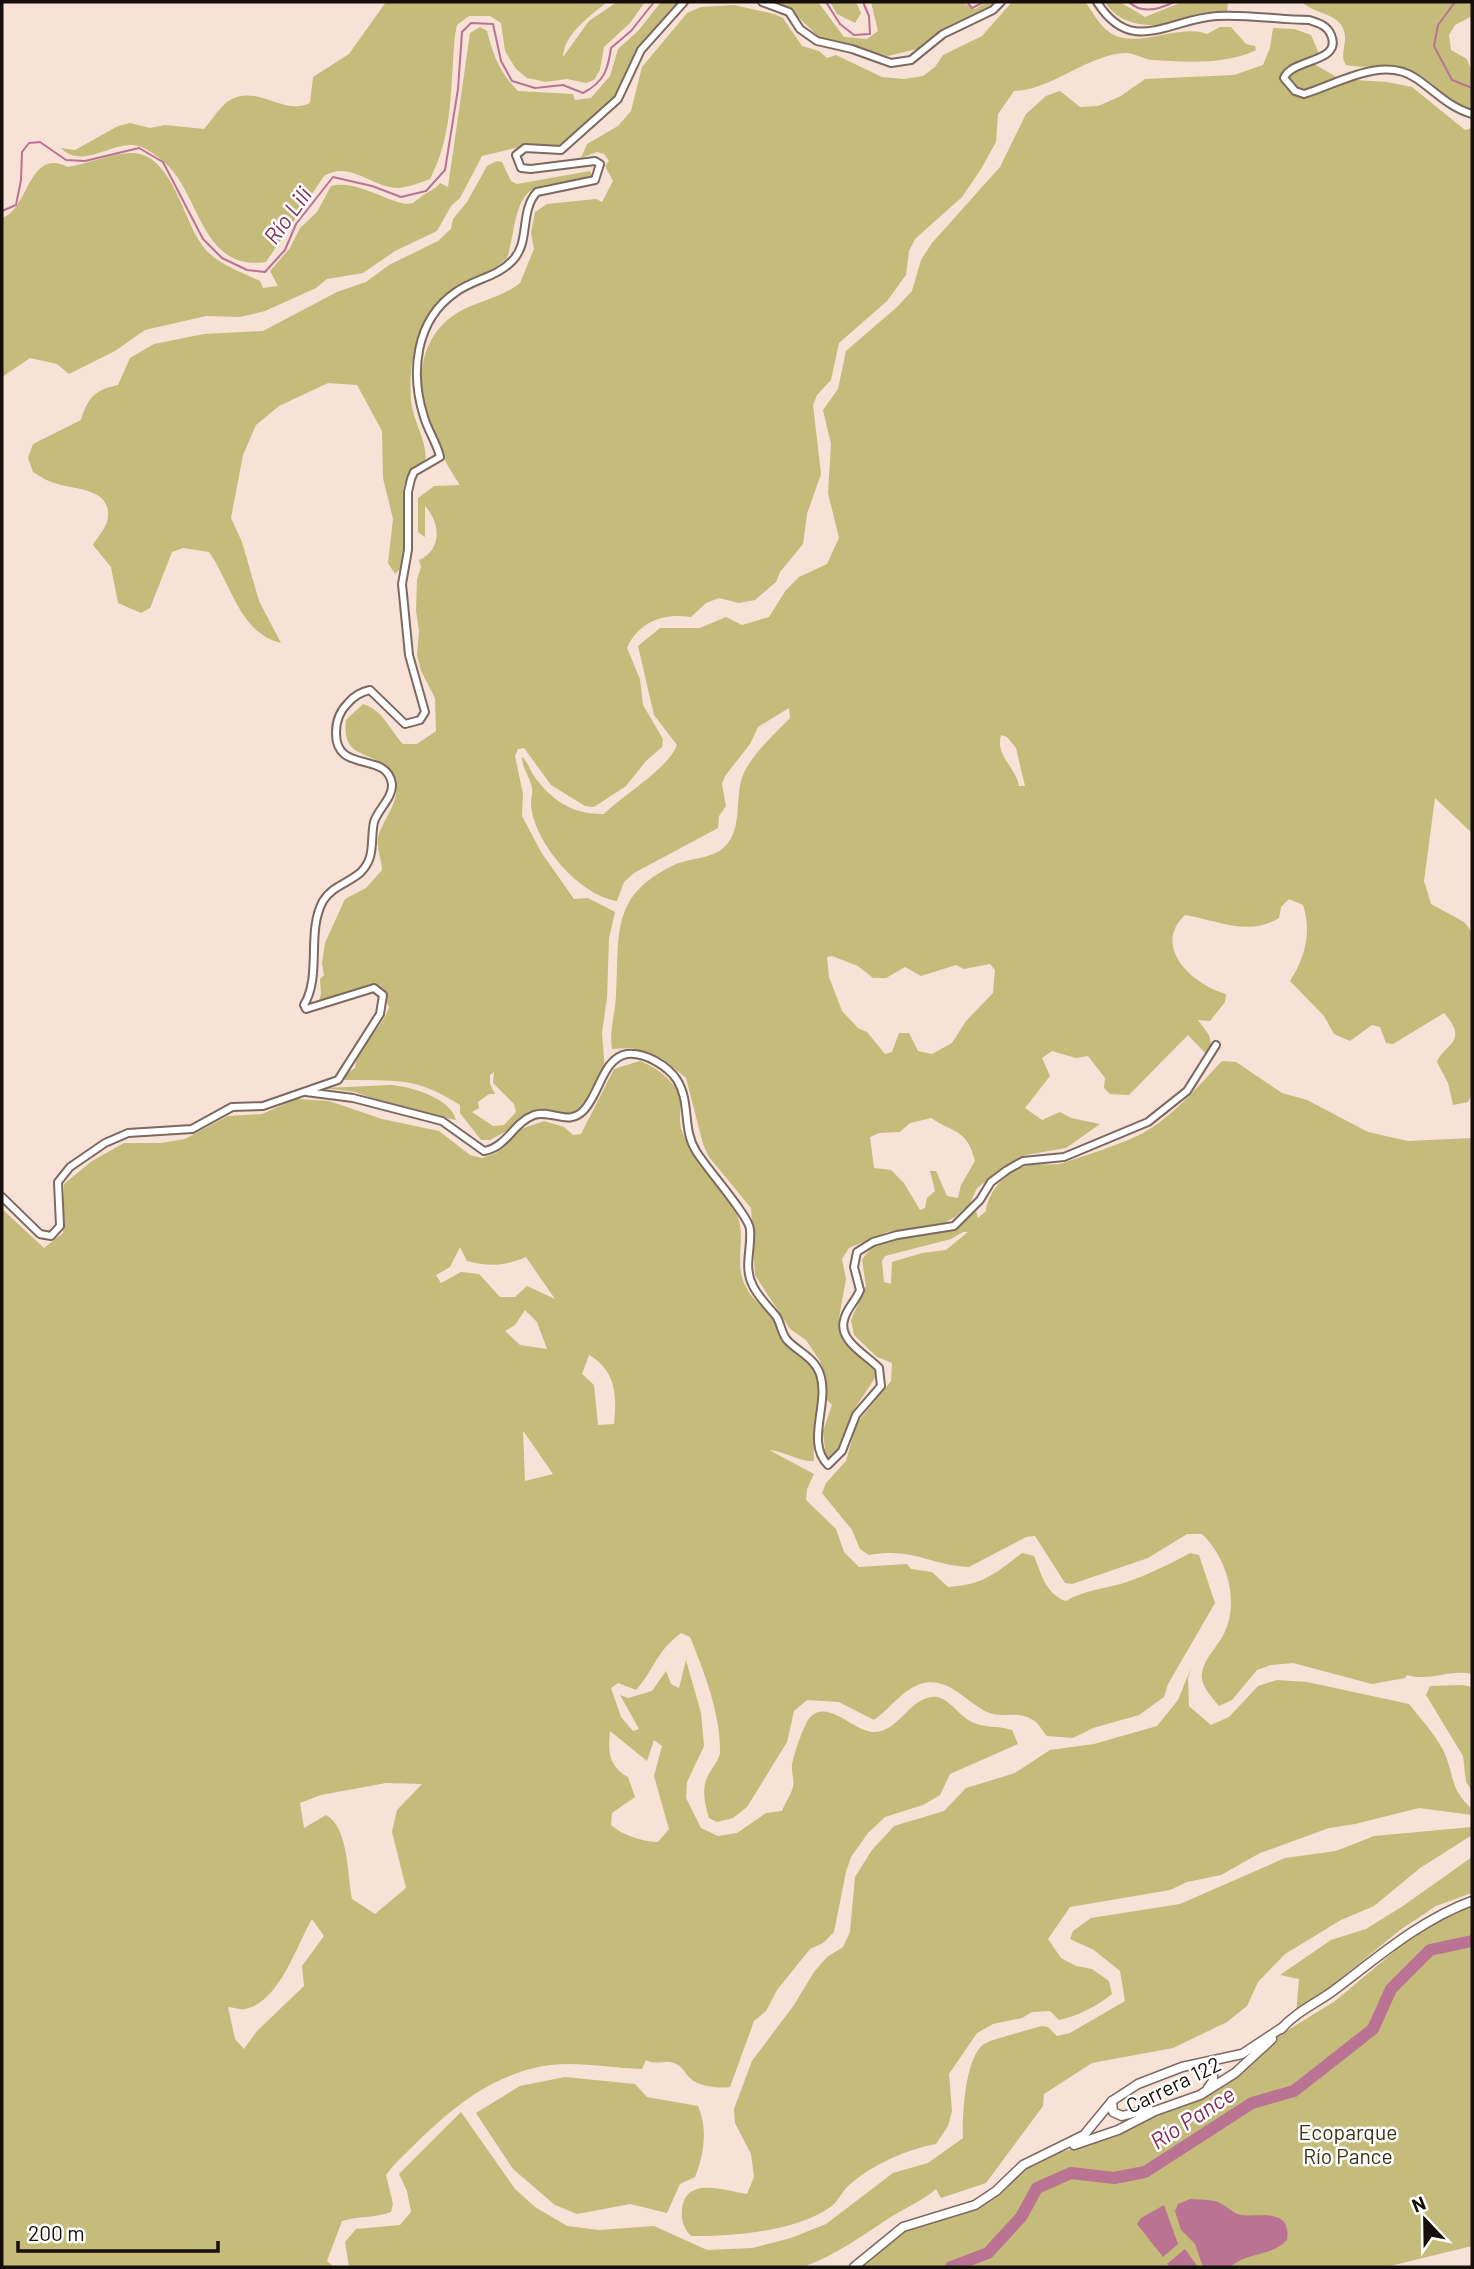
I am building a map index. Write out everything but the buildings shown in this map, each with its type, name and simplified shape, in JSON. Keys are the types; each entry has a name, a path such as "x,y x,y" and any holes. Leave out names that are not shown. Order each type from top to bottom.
{"street":[{"path":"2,1197 40,1234 51,1236 60,1226 58,1182 70,1167 106,1143 128,1133 192,1129 232,1107 263,1106 338,1080 380,1014 383,995 374,988 304,1008 312,990 322,903 336,887 366,866 374,841 375,820 392,791 391,781 376,765 348,758 341,753 335,740 336,724 342,710 352,698 370,690 405,724 421,720 425,712 425,702 409,655 402,584 408,550 408,492 411,479 414,472 440,457 423,413 415,367 428,323 436,310 454,293 501,271 514,260 521,250 528,208 537,192 595,180 600,164 595,161 531,169 521,168 516,155 525,148 561,150 607,112 626,86 640,50 684,2"},
{"path":"762,2 789,12 800,29 817,41 852,49 891,63 911,60 943,34 993,10 1001,2"},
{"path":"1097,2 1113,24 1135,31 1161,30 1218,16 1309,20 1321,23 1329,29 1334,40 1331,50 1325,56 1298,65 1286,73 1284,78 1295,91 1304,94 1385,68 1401,69 1456,109 1472,114"},
{"path":"304,1092 361,1100 405,1114 442,1121 484,1151 500,1144 513,1128 531,1116 548,1114 565,1119 578,1116 592,1100 608,1063 619,1056 634,1054 657,1062 678,1082 685,1101 686,1126 695,1150 717,1183 746,1215 750,1229 748,1272 752,1284 775,1315 787,1339 813,1361 819,1372 824,1394 817,1446 828,1465 842,1451 856,1415 881,1386 879,1368 850,1344 843,1325 844,1318 860,1290 853,1267 857,1252 873,1242 897,1235 954,1226 980,1200 991,1182 1023,1161 1064,1157 1148,1122 1187,1091 1216,1045"},
{"name":"Carrera 122","path":"854,2267 902,2227 975,2204 1036,2159 1084,2135 1112,2102 1152,2077 1242,2054 1406,1937 1448,1910 1472,1901"},
{"name":"Carrera 122","path":"1063,2147 1118,2130 1200,2095 1235,2073 1283,2027"},
{"path":"1197,2064 1207,2066 1214,2078 1212,2084 1200,2095"},
{"path":"1112,2102 1113,2112 1125,2117 1174,2104"}],"green space":[{"path":"386,2 607,2 573,33 564,49 563,57 589,21 617,2 645,2 630,23 604,47 600,70 594,80 586,83 567,79 546,82 527,78 516,69 505,51 501,23 490,16 469,16 457,25 447,126 438,162 430,179 398,188 343,171 324,176 266,262 244,262 228,255 215,243 204,228 177,176 146,149 132,145 77,156 61,148 75,150 118,126 130,123 150,128 165,125 204,129 227,102 240,96 260,97 290,106 310,103 313,77 349,54"},
{"path":"661,2 687,2 643,42 610,108 555,148 523,146 482,156 460,198 451,206 437,231 395,251 363,273 327,279 316,288 265,311 240,317 206,316 145,330 115,351 69,374 57,364 30,358 2,377 2,218 11,213 37,172 45,165 55,163 68,167 124,153 147,157 158,165 168,178 199,241 213,257 260,281 263,288 278,286 270,271 290,248 300,228 317,212 331,186 353,186 406,204 413,203 440,183 448,187 470,33 480,27 487,31 498,63 518,91 573,94 575,100 591,98 610,76 618,49 638,31"},
{"path":"776,2 818,2 844,37 867,39 878,31 871,2 962,2 975,9 987,2 999,2 948,26 921,48 888,56 819,37 795,14"},
{"path":"830,2 856,2 861,13 855,23 837,14"},
{"path":"1012,2 1085,2 1105,29 1120,37 1132,39 1183,32 1207,34 1220,27 1231,27 1246,44 1255,46 1256,50 1232,58 1205,61 1152,60 1126,53 1112,55 1041,85 1014,91 998,114 996,142 962,197 915,239 909,251 906,275 887,301 839,343 831,380 817,395 813,405 821,474 807,514 803,544 780,572 776,582 755,600 739,603 719,598 706,603 691,617 671,616 653,621 638,631 627,648 640,679 643,705 663,739 662,747 646,761 626,786 594,807 585,806 551,785 524,748 518,749 515,756 523,794 522,816 541,852 574,899 588,898 615,912 609,938 607,998 602,1033 605,1071 587,1102 570,1114 542,1112 490,1140 481,1140 460,1113 460,1105 430,1089 404,1082 344,1080 345,1074 355,1068 357,1059 389,1007 380,987 365,988 347,1000 317,1007 321,994 320,979 324,975 322,963 325,943 345,899 366,888 382,870 378,838 396,793 393,777 386,767 349,744 346,720 363,704 381,715 403,744 417,744 436,731 435,698 421,671 417,655 419,631 416,611 417,580 421,567 419,560 432,550 437,536 434,520 425,506 425,537 418,532 418,498 434,486 460,485 437,444 423,396 422,372 427,350 438,330 457,313 520,283 534,249 531,233 535,212 547,204 596,199 602,202 613,181 605,166 609,161 604,154 597,152 581,158 587,144 618,126 631,111 642,67 687,13 701,7 734,5 774,14 783,18 802,46 819,51 827,58 836,55 882,77 904,79 923,76 935,67 943,55 982,36","holes":["494,1072 493,1083 514,1104 516,1112 504,1125 493,1126 472,1112 479,1108 478,1102 489,1094 495,1094 490,1084 490,1075"]},
{"path":"1105,2 1120,2 1145,17 1182,2 1228,2 1227,13 1179,23 1145,25 1116,14"},
{"path":"1302,2 1472,2 1472,16 1455,25 1449,35 1451,50 1467,59 1472,72 1472,112 1458,105 1414,72 1396,68 1346,65 1343,56 1345,36 1341,25 1332,17"},
{"path":"1273,28 1294,29 1311,35 1319,54 1314,64 1340,79 1387,82 1412,87 1465,130 1472,128 1472,833 1435,798 1424,881 1431,904 1464,922 1472,932 1472,1094 1468,1102 1453,1105 1448,1083 1437,1062 1455,1037 1455,1030 1444,1013 1393,1044 1386,1043 1380,1027 1372,1025 1350,1041 1334,1034 1324,1016 1290,981 1300,963 1307,935 1303,905 1289,899 1281,907 1279,918 1256,926 1244,927 1185,915 1176,927 1172,940 1174,952 1180,963 1201,982 1226,994 1225,1002 1210,1021 1198,1020 1209,1035 1212,1048 1207,1055 1188,1035 1129,1095 1110,1094 1104,1088 1105,1078 1088,1056 1076,1058 1052,1051 1042,1058 1050,1076 1025,1108 1042,1120 1060,1112 1071,1118 1100,1124 1066,1148 1026,1155 1006,1167 977,1188 970,1203 944,1223 887,1232 849,1248 842,1259 846,1279 839,1318 847,1344 874,1364 878,1373 854,1410 836,1456 826,1460 823,1431 832,1405 827,1400 820,1361 806,1340 790,1329 755,1275 751,1208 709,1157 703,1144 686,1078 663,1059 632,1048 612,1049 611,1042 619,936 628,904 638,890 653,877 681,862 710,855 728,843 735,829 744,772 762,747 790,718 789,708 758,727 750,744 725,776 722,784 726,806 719,816 718,828 634,873 624,882 617,901 588,889 561,865 549,850 534,819 532,788 522,757 541,785 555,799 582,812 604,814 655,772 677,745 654,715 638,646 660,628 700,628 726,617 742,625 769,617 786,590 799,577 827,564 839,538 828,493 831,444 823,410 838,389 846,351 912,291 921,260 932,243 1000,167 1026,114 1046,96 1060,91 1080,107 1098,106 1121,96 1145,79 1234,75 1263,65 1270,48","holes":["1001,735 1007,737 1016,748 1025,786 1019,786 1003,755","832,956 858,966 873,978 886,978 905,967 921,976 956,965 964,969 990,964 995,970 993,993 966,1021 952,1043 932,1054 918,1051 909,1033 899,1033 892,1052 885,1054 867,1032 858,1028 842,1011 829,977 827,957","931,1118 959,1134 968,1143 975,1161 961,1185 958,1198 947,1196 936,1171 930,1171 935,1191 927,1198 925,1208 920,1210 904,1183 891,1170 874,1168 870,1137 879,1133 900,1132 910,1123"]},
{"path":"497,161 502,162 511,181 517,184 590,171 592,176 545,185 530,191 519,207 507,258 443,298 424,323 411,369 411,401 426,456 425,463 409,476 403,489 405,536 401,568 395,574 388,563 393,519 383,478 382,431 357,385 328,383 279,406 256,425 243,455 231,518 242,542 259,601 281,643 267,638 246,618 209,552 183,548 172,552 150,608 141,613 118,603 111,567 93,545 107,522 108,511 105,503 92,492 55,483 33,472 28,458 33,444 81,420 86,406 98,392 118,385 130,358 154,344 204,334 263,331 337,292 366,282 389,265 438,241 451,229 453,219 467,202 487,166"},
{"path":"640,1061 661,1072 677,1090 682,1131 737,1215 741,1233 742,1278 746,1287 772,1318 785,1343 815,1372 818,1402 814,1461 769,1450 814,1474 807,1489 806,1500 836,1529 844,1552 859,1567 907,1564 911,1569 932,1572 948,1587 960,1586 988,1577 1022,1553 1034,1556 1049,1589 1066,1601 1087,1592 1133,1580 1190,1553 1199,1555 1215,1603 1168,1684 1164,1697 1139,1715 1093,1728 1073,1738 1047,1736 1037,1723 1028,1717 987,1712 939,1683 930,1682 913,1687 874,1720 839,1702 807,1700 794,1711 787,1742 747,1807 733,1818 717,1822 709,1818 704,1794 707,1777 720,1753 718,1724 711,1694 690,1637 681,1633 660,1654 636,1690 618,1683 611,1688 621,1717 633,1731 639,1729 620,1695 628,1698 652,1691 666,1671 671,1684 679,1688 686,1660 701,1713 704,1746 687,1782 686,1798 701,1828 718,1836 737,1833 766,1813 782,1811 793,1787 792,1765 798,1742 808,1720 815,1713 832,1713 867,1731 875,1732 891,1726 924,1699 937,1697 972,1722 1012,1730 1018,1744 950,1774 940,1795 923,1805 885,1817 868,1833 851,1857 834,1932 823,1943 810,1949 777,1990 766,2011 754,2021 730,2087 704,2085 691,2079 674,2063 646,2060 642,2069 574,2064 547,2065 492,2084 456,2107 393,2166 386,2175 393,2204 391,2212 342,2221 327,2261 334,2267 2,2267 2,1209 44,1248 63,1233 64,1184 92,1161 124,1143 161,1143 185,1139 228,1116 262,1114 296,1099 329,1101 382,1119 439,1131 470,1155 482,1158 496,1153 521,1129 544,1121 564,1127 573,1135 581,1134 614,1069","holes":["460,1247 467,1261 483,1264 504,1264 526,1257 555,1299 527,1286 515,1297 500,1297 479,1274 461,1272 441,1283 436,1275 450,1267","525,1310 537,1322 547,1349 520,1345 505,1331 515,1325","589,1355 598,1361 610,1376 615,1394 614,1424 598,1425 594,1385 582,1374","523,1432 524,1432 553,1474 525,1481","610,1731 647,1761 654,1740 662,1746 654,1776 669,1829 658,1842 633,1837 611,1825 612,1813 635,1797 628,1777 613,1763 609,1745","386,1783 422,1784 397,1810 392,1832 406,1888 375,1914 352,1899 346,1853 339,1830 334,1821 326,1815 304,1828 300,1803 321,1795","312,1919 324,1936 302,1966 304,1986 257,2031 244,2049 235,2039 228,2007 244,2009 256,2005 286,1972"]},
{"path":"1222,1061 1236,1062 1282,1093 1307,1100 1368,1132 1408,1141 1472,1138 1472,1674 1423,1677 1407,1675 1405,1678 1372,1684 1293,1663 1271,1665 1257,1670 1232,1700 1219,1706 1204,1687 1202,1673 1207,1659 1227,1626 1231,1599 1225,1570 1202,1534 1187,1534 1148,1558 1072,1584 1065,1583 1035,1536 1026,1537 969,1567 898,1553 869,1555 860,1549 852,1530 822,1493 826,1483 846,1461 857,1423 891,1381 892,1363 877,1357 854,1335 851,1320 866,1286 862,1260 872,1249 900,1235 948,1224 976,1211 978,1218 986,1211 991,1195 1001,1181 1023,1167 1063,1163 1143,1133 1175,1109","holes":["968,1232 946,1250 922,1253 892,1262 891,1284 884,1282 882,1261 885,1256"]},
{"path":"390,1085 429,1095 446,1105 456,1120 396,1107 355,1092 324,1088"},
{"path":"1191,1668 1188,1678 1189,1706 1211,1725 1229,1717 1258,1686 1277,1680 1307,1682 1409,1704 1443,1750 1456,1788 1472,1809 1472,1815 1419,1808 1329,1828 1260,1853 1221,1875 1187,1882 1170,1890 1070,1907 1048,1939 1061,1958 1076,1966 1092,1969 1109,1981 1112,1994 1087,2010 1066,2018 1059,2020 1050,2011 1032,2012 1022,2018 993,2024 977,2033 949,2074 952,2111 948,2126 936,2144 901,2154 879,2164 858,2177 832,2206 818,2215 764,2231 691,2236 686,2230 682,2214 685,2199 690,2192 707,2188 747,2194 754,2177 751,2154 735,2123 734,2109 752,2061 794,2005 814,1972 827,1957 843,1947 850,1932 855,1877 872,1850 894,1826 944,1811 966,1788 1015,1773 1050,1750 1094,1744 1157,1726 1178,1700"},
{"path":"1430,1686 1472,1687 1472,1791 1466,1782 1463,1756 1426,1695"},
{"path":"1472,1827 1472,1835 1420,1868 1374,1906 1341,1920 1285,1954 1258,1982 1247,2006 1227,2022 1173,2048 1092,2063 1044,2094 1043,2106 986,2183 941,2198 936,2189 839,2250 803,2267 349,2267 345,2242 356,2229 400,2225 411,2212 407,2191 399,2174 461,2112 515,2189 535,2207 567,2226 599,2230 654,2226 707,2250 752,2248 791,2238 826,2224 893,2173 928,2163 963,2138 964,2102 969,2074 978,2051 984,2044 1042,2026 1048,2027 1057,2036 1070,2033 1125,2001 1120,1971 1094,1950 1070,1939 1073,1931 1091,1918 1180,1904 1285,1858 1336,1851 1374,1836"},
{"path":"1472,1857 1472,1893 1436,1906 1400,1930 1296,2015 1299,1979 1280,1975 1331,1940 1366,1929"},
{"name":"Ecoparque Río Pance","path":"1472,1906 1472,2246 1386,2267 854,2267 888,2236 975,2204 1036,2159 1101,2141 1222,2086 1249,2067 1280,2035 1335,2001 1408,1940 1450,1914"},
{"path":"565,2077 635,2084 647,2097 698,2106 704,2132 698,2169 695,2177 680,2184 667,2213 630,2204 577,2214 555,2205 513,2169 476,2113 520,2086"}],"shaded area":[{"path":"1190,2199 1218,2202 1237,2214 1278,2218 1284,2222 1287,2229 1287,2240 1274,2249 1244,2259 1230,2267 1203,2267 1195,2244 1181,2230 1175,2211 1178,2204"},
{"path":"1164,2205 1178,2244 1163,2257 1137,2224 1141,2218"},
{"path":"1185,2249 1198,2267 1171,2267 1167,2264"}],"waterway":[{"name":"Río Lili","path":"2,211 16,205 21,180 22,152 29,143 40,142 66,160 85,161 139,148 163,162 203,239 222,258 247,270 265,272 285,250 296,224 333,177 372,186 401,197 426,191 445,170 458,89 462,32 471,23 493,24 501,61 512,81 535,88 563,85 583,93 604,75 611,48 631,31 654,2"},
{"name":"Río Lili","path":"826,2 840,24 854,35 870,34 869,16 863,2"},
{"name":"Río Lili","path":"967,2 972,8 984,2"},
{"name":"Río Lili","path":"1129,2 1145,10 1157,9 1174,2"},
{"name":"Río Lili","path":"1455,2 1438,25 1434,46 1452,80 1472,88"},
{"name":"Río Pance","path":"951,2267 988,2253 1021,2217 1037,2188 1071,2173 1114,2178 1145,2172 1252,2103 1294,2091 1373,2029 1391,1989 1430,1950 1472,1941"}]}
